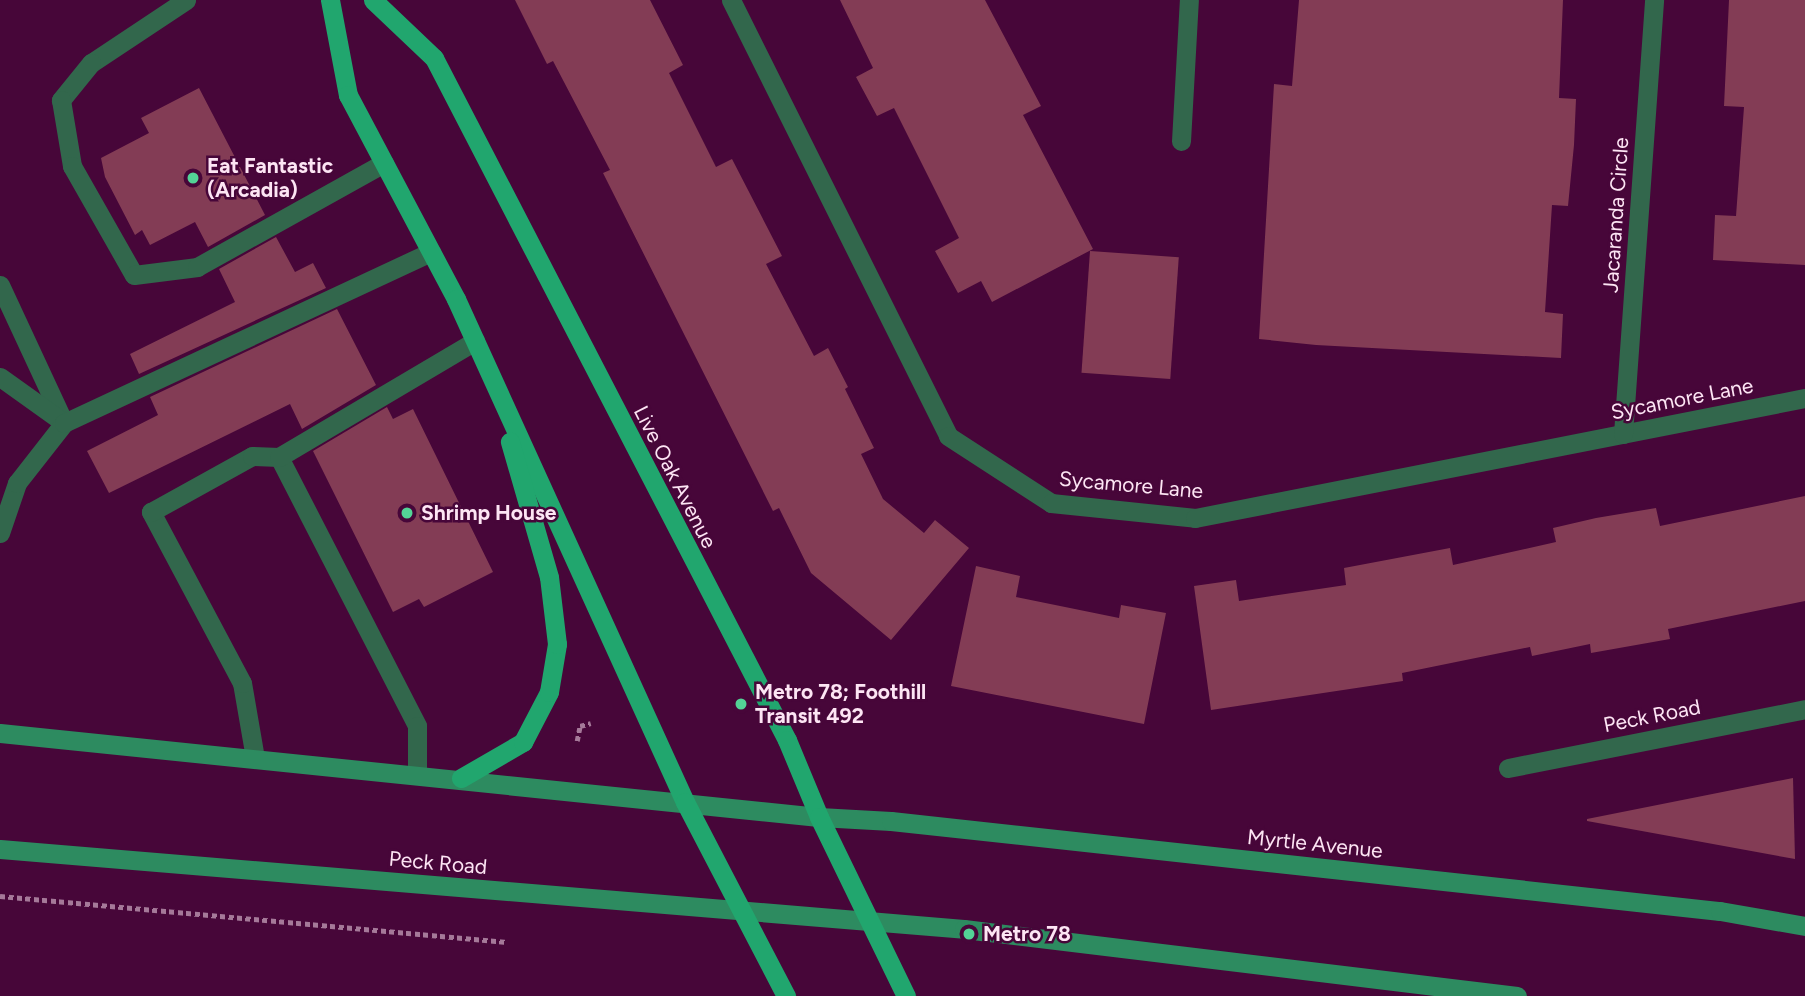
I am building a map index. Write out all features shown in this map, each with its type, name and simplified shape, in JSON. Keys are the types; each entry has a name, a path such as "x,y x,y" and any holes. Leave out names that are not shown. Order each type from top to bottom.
{"main road":[{"path":"330,0 348,95 475,341 685,802 786,996"},
{"name":"Live Oak Avenue","path":"373,0 434,58 787,740 819,817 906,996"},
{"path":"461,778 523,742 549,692 557,644 549,577 493,381"},
{"path":"0,733 461,778 819,817"},
{"name":"Myrtle Avenue","path":"819,817 891,821 1720,911 1805,926"},
{"name":"Peck Road","path":"0,849 871,923"},
{"path":"871,923 964,929 1517,996"}],"street":[{"path":"186,0 91,63 61,100 72,166 134,275 197,267 384,163"},
{"name":"Sycamore Lane","path":"731,0 948,436 1051,503 1195,518 1805,398"},
{"path":"1181,141 1189,0"},
{"name":"Jacaranda Circle","path":"1623,434 1654,0"},
{"path":"0,533 17,483 64,423 431,252"},
{"path":"0,285 64,423"},
{"path":"255,758 242,683 151,512 252,456 279,457 475,341"},
{"path":"0,377 64,423"},
{"path":"279,457 417,726 417,774"},
{"name":"Peck Road","path":"1508,768 1805,709"}],"path":[{"path":"577,741 580,726 590,723"},
{"path":"0,896 507,942"}],"building":[{"path":"515,0 650,0 683,65 669,73 716,167 732,159 782,256 766,264 814,356 828,348 848,387 845,389 874,448 861,454 883,499 924,533 935,520 969,548 891,640 811,573 779,508 773,511 603,173 610,170 553,61 547,64"},
{"path":"840,0 985,0 1041,106 1023,115 1093,249 992,302 981,281 958,293 935,251 959,238 894,108 877,116 856,77 873,68"},
{"path":"1299,0 1563,0 1559,98 1576,99 1574,145 1568,206 1552,205 1545,312 1563,314 1561,358 1316,345 1259,339 1274,84 1292,86"},
{"path":"1729,0 1805,0 1805,265 1713,260 1715,215 1736,216 1744,107 1724,106"},
{"path":"199,88 265,215 208,247 195,222 150,245 142,230 135,235 105,177 101,158 149,133 141,118"},
{"path":"276,237 295,272 313,263 326,288 139,374 130,354 235,302 219,269"},
{"path":"1090,251 1179,257 1170,379 1081,373"},
{"path":"337,309 376,385 302,429 290,404 109,493 87,451 158,415 150,397"},
{"path":"387,407 393,419 413,409 493,572 424,607 419,599 393,612 313,451"},
{"path":"1805,496 1805,601 1668,629 1670,639 1591,653 1590,644 1532,656 1530,647 1402,673 1403,681 1211,710 1194,586 1236,580 1239,601 1346,585 1344,568 1450,548 1453,565 1556,542 1553,528 1596,518 1656,508 1660,526"},
{"path":"976,566 1020,576 1016,597 1119,618 1121,605 1166,613 1144,724 951,686"},
{"path":"1793,778 1795,859 1587,821 1587,819"}],"place":[{"name":"Eat Fantastic (Arcadia)","path":"193,178"},
{"name":"Shrimp House","path":"407,513"},
{"name":"Metro 78; Foothill Transit 492","path":"741,704"},
{"name":"Metro 78","path":"969,934"}]}
